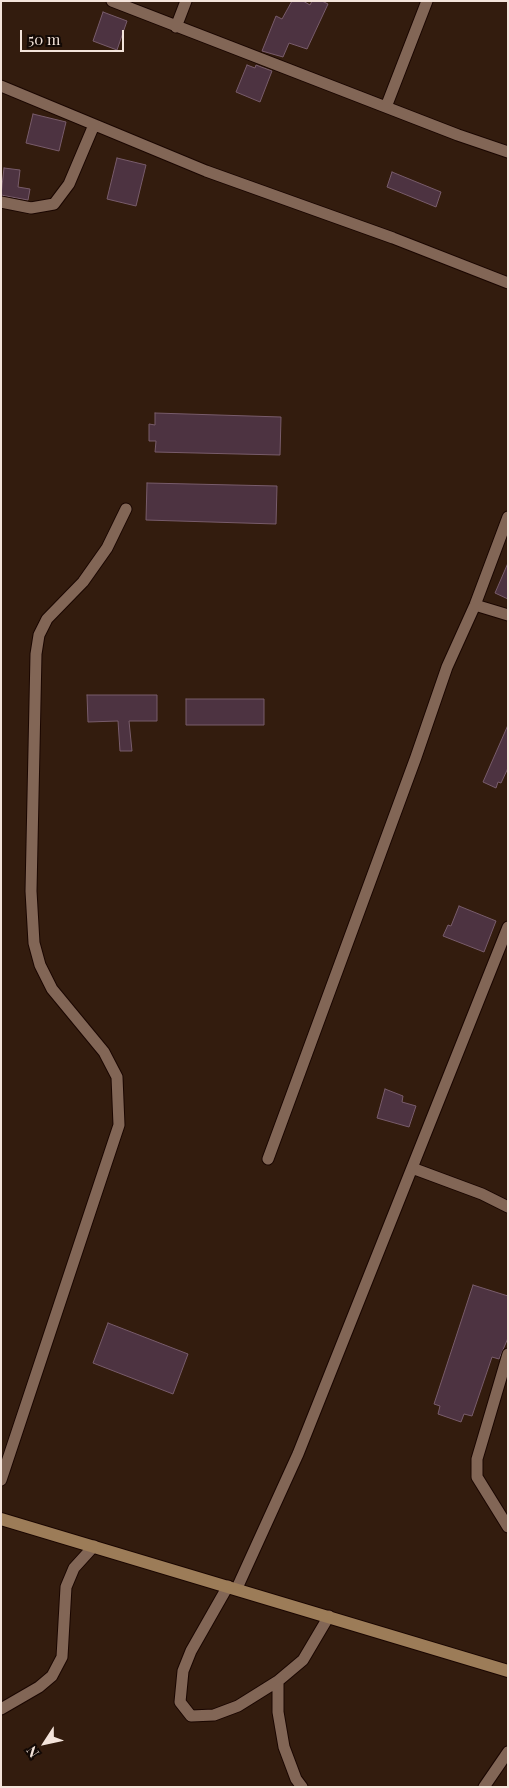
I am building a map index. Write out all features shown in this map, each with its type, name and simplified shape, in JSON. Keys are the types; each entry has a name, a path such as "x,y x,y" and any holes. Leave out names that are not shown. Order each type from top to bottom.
{"street":[{"path":"112,1 458,135 508,152"},
{"path":"176,27 186,1"},
{"path":"386,107 427,1"},
{"path":"1,86 206,171 393,238 508,283"},
{"path":"1,202 31,208 54,204 69,184 94,125"},
{"path":"1,1480 119,1125 117,1077 104,1052 52,988 40,965 34,943 31,892 36,654 39,635 47,619 83,582 107,548 126,509"},
{"path":"268,1158 416,757 447,667 476,605 508,517"},
{"path":"476,605 508,616"},
{"path":"329,1616 303,1660 278,1681 238,1706 214,1715 191,1716 180,1702 183,1671 191,1651 233,1587 298,1454 508,927"},
{"path":"412,1168 482,1194 508,1207"},
{"path":"508,1354 477,1459 477,1477 508,1527"},
{"path":"1,1518 508,1671"},
{"path":"1,1709 39,1687 52,1676 62,1657 66,1587 74,1568 94,1546"},
{"path":"278,1681 278,1712 284,1747 296,1779 302,1787"},
{"path":"484,1787 508,1752"}],"building":[{"path":"292,1 303,1 310,5 312,1 322,1 328,4 307,49 289,43 283,57 262,51 276,16 282,19"},
{"path":"103,12 127,21 117,50 93,41"},
{"path":"247,65 255,68 256,65 272,71 260,102 236,92"},
{"path":"33,114 66,122 59,151 26,143"},
{"path":"117,158 146,165 136,206 107,199"},
{"path":"4,168 20,170 18,187 30,189 28,200 1,195"},
{"path":"392,172 441,192 436,207 387,187"},
{"path":"155,413 281,417 280,455 155,452 156,441 149,441 149,424 155,425"},
{"path":"147,483 277,486 276,524 146,520"},
{"path":"508,563 508,599 495,593"},
{"path":"87,695 157,695 157,721 129,721 132,751 120,751 118,721 88,722"},
{"path":"186,699 264,699 264,725 186,725"},
{"path":"508,725 508,768 501,783 498,782 496,788 483,782"},
{"path":"459,906 496,921 484,952 443,936 448,925 451,926"},
{"path":"385,1089 403,1096 402,1102 416,1106 409,1127 377,1118"},
{"path":"473,1285 508,1296 508,1338 499,1359 492,1357 472,1416 464,1414 461,1422 438,1414 440,1406 434,1404"},
{"path":"108,1323 188,1354 173,1394 93,1363"}]}
